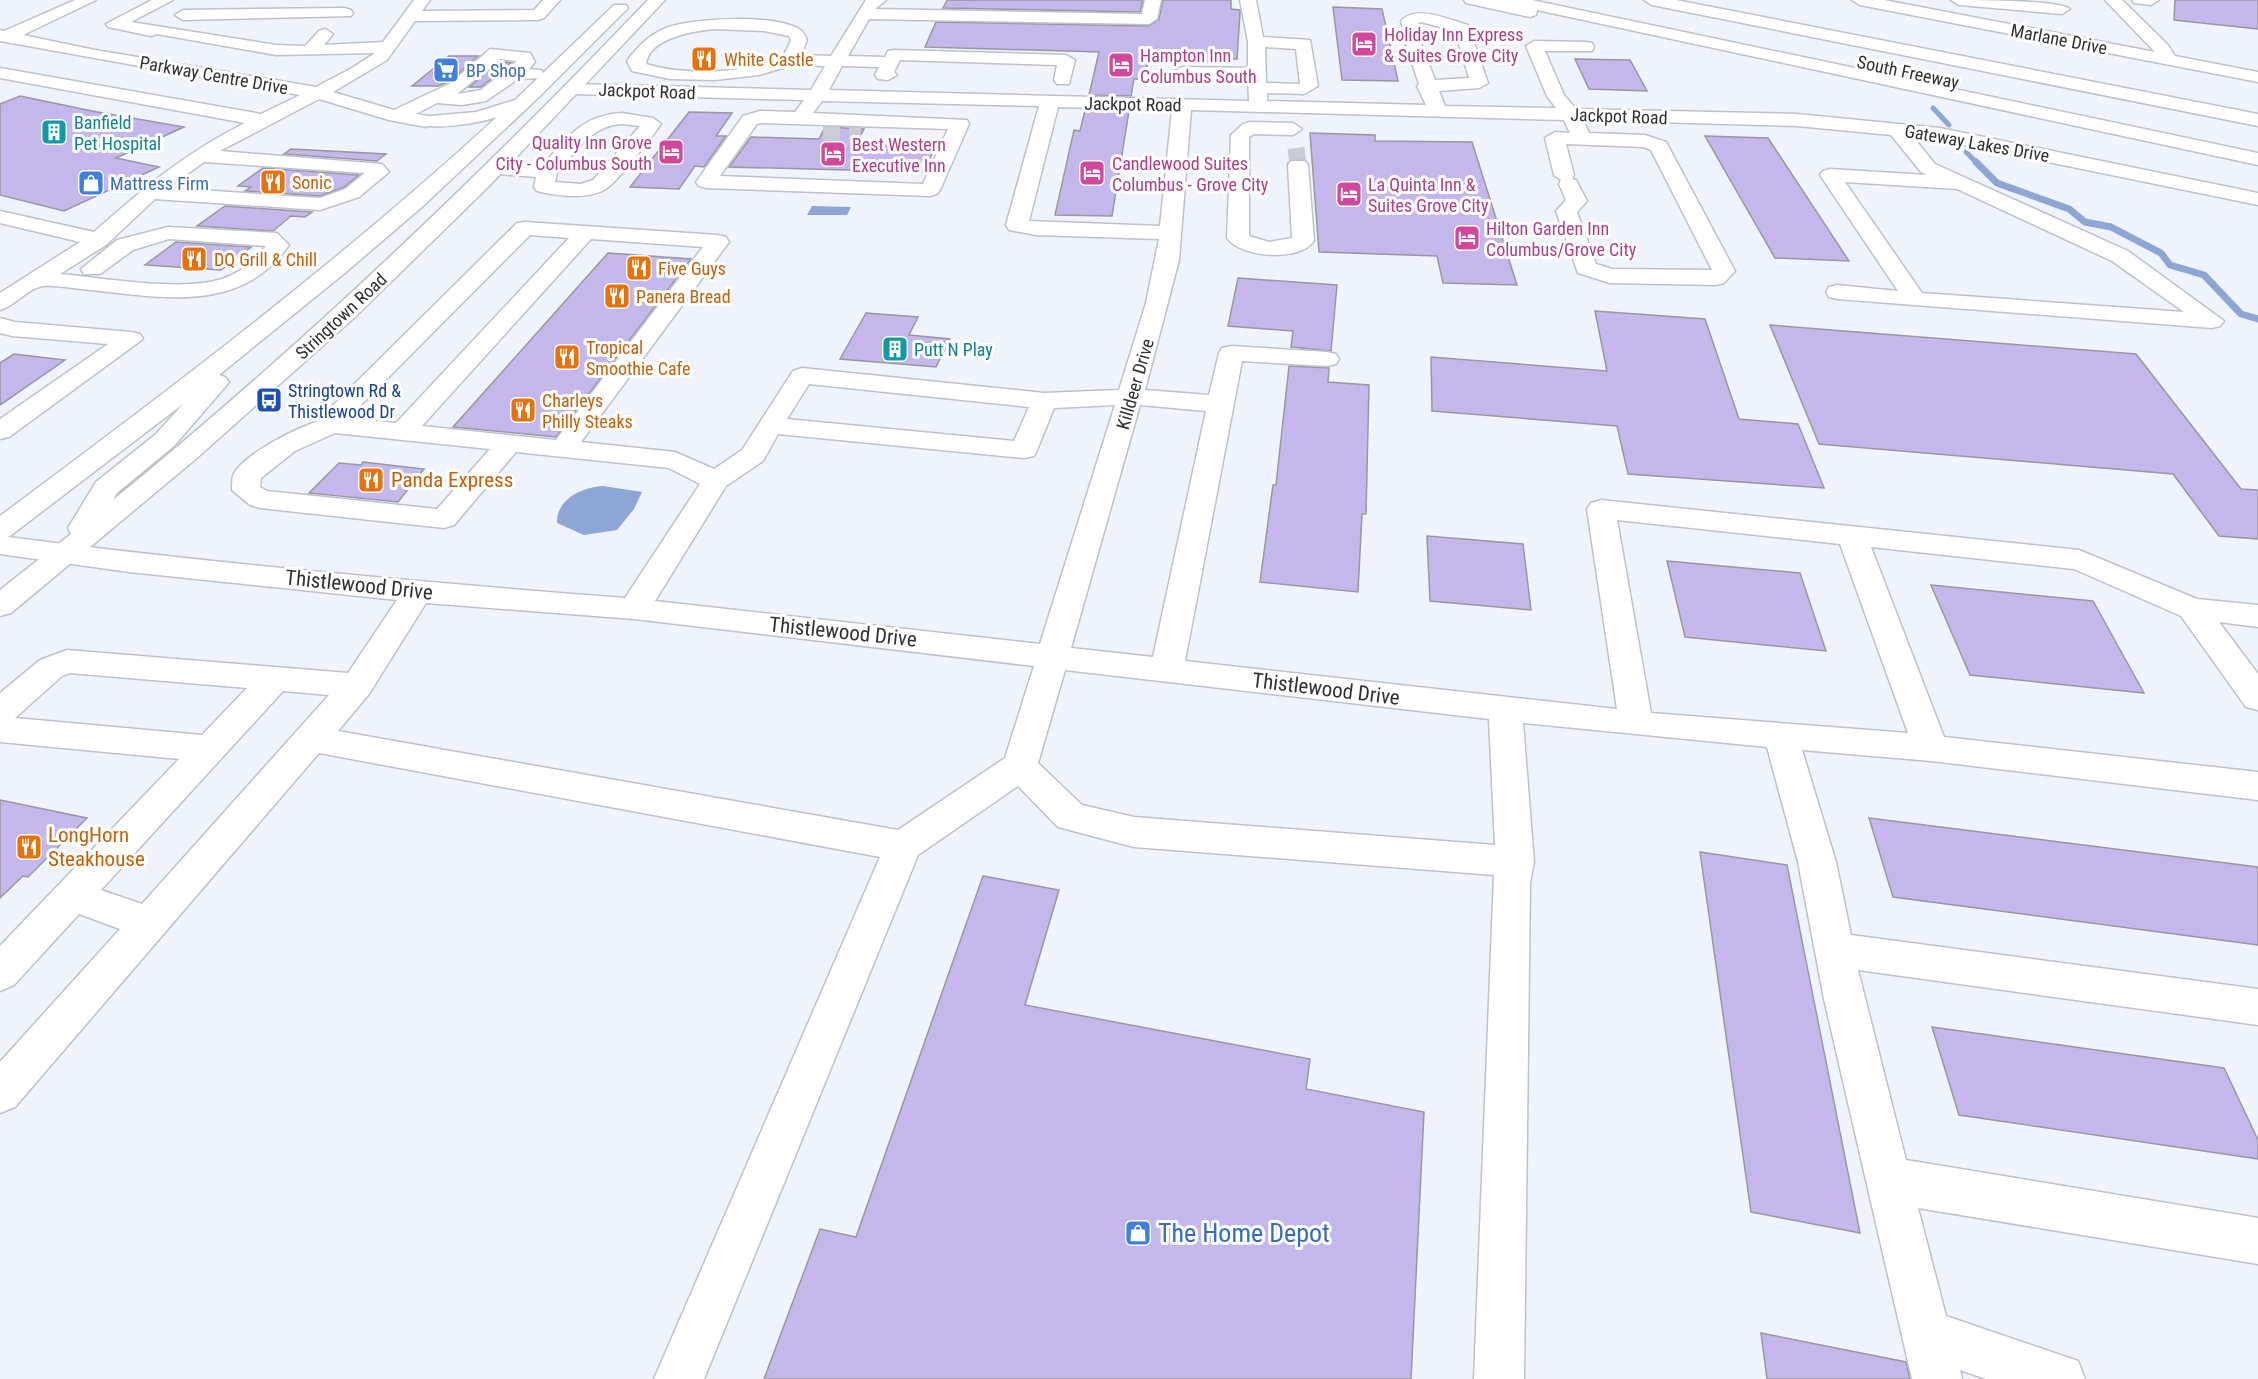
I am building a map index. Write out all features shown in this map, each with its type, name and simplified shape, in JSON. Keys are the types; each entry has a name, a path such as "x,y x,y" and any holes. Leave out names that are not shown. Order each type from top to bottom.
{"main road":[{"path":"2,36 88,0"},
{"path":"165,0 114,24 276,50 310,51 388,46"},
{"path":"95,55 154,30 214,0"},
{"path":"310,51 356,0"},
{"path":"0,303 98,240 166,178 261,120 358,72 381,56 422,0"},
{"path":"410,16 538,15 552,0"},
{"path":"574,89 559,84 634,8 630,0"},
{"name":"Stringtown Road","path":"0,530 227,355 385,228 523,103 630,0"},
{"name":"Stringtown Road","path":"0,606 65,554 299,356 412,251 574,89 657,0"},
{"path":"804,118 868,5 1149,19 1153,0"},
{"path":"1248,0 1248,10 1256,42 1257,89"},
{"path":"1472,0 1817,70 1877,77"},
{"path":"1510,0 1877,77"},
{"name":"South Freeway","path":"1558,0 2258,144"},
{"name":"South Freeway","path":"1652,0 2258,120"},
{"path":"1725,0 2258,108"},
{"path":"1959,0 2062,9"},
{"path":"2114,0 2162,49 2168,59"},
{"path":"2139,0 2151,0"},
{"name":"Marlane Drive","path":"1869,1 2258,77"},
{"path":"183,15 345,13"},
{"path":"1426,87 1479,83 1462,28 1420,17 1409,21 1426,87 1438,111"},
{"path":"739,25 782,28 795,33 799,40 797,44 790,60 780,67 762,70 724,73 708,67 667,67 653,63 662,41 685,27 739,25"},
{"name":"Parkway Centre Drive","path":"2,36 95,55 315,92 396,116 426,121"},
{"path":"662,41 704,42"},
{"path":"1182,72 1257,89 1304,89 1309,86 1304,44 1256,42"},
{"path":"762,43 797,44"},
{"path":"1582,139 1571,115 1556,96 1534,46 1586,47"},
{"path":"396,116 457,87 496,53 524,57 526,62 491,94 467,101 438,98"},
{"path":"908,75 884,75 894,55 1066,60 1057,80 1090,81 1089,102"},
{"path":"790,60 890,62"},
{"path":"0,73 261,120"},
{"path":"514,74 552,75"},
{"name":"South Freeway","path":"1877,77 2258,159"},
{"name":"Jackpot Road","path":"574,89 1182,105 1257,89 1292,108 1692,118"},
{"path":"645,121 672,91"},
{"path":"1050,101 1017,225 1036,229 1170,233"},
{"path":"426,121 478,117 523,103"},
{"name":"Killdeer Drive","path":"1020,766 1055,656 1158,303 1168,260 1182,105"},
{"path":"1292,108 1296,148 1303,241 1288,248 1248,247 1238,238 1240,135 1250,128 1296,148"},
{"path":"760,117 886,122 960,124 930,190 706,182 750,120 760,117"},
{"path":"804,118 808,125 822,133"},
{"name":"Gateway Lakes Drive","path":"1692,118 1797,120 1896,129 1992,144 2258,199"},
{"path":"616,120 645,121 652,124 600,184 584,190 544,187 547,172 594,123 616,120"},
{"path":"426,121 457,133 468,154"},
{"path":"861,134 886,122"},
{"path":"1837,292 2212,321 2120,256 1928,168 1896,129"},
{"path":"1555,138 1582,139 1645,141 1659,146 1724,271 1716,278 1695,278 1610,276 1586,268 1566,211 1577,201 1566,179 1555,138"},
{"path":"150,193 320,204 339,201 353,194 379,172 375,168 200,156"},
{"path":"493,169 547,172"},
{"path":"1915,299 1830,175 1959,183"},
{"path":"0,217 98,240"},
{"path":"331,425 327,424 525,228 718,242 563,448"},
{"path":"39,279 75,282 196,292 225,286 243,278 270,258 278,245 269,238 168,232 125,245 75,282"},
{"path":"402,432 586,232"},
{"path":"0,431 131,339 4,330"},
{"path":"1167,670 1231,353 1327,359"},
{"path":"65,554 106,488 165,440 216,383 227,355"},
{"path":"634,609 716,481 753,455 802,376 1044,400 1131,397 1220,404"},
{"path":"770,425 1024,450 1044,400"},
{"path":"510,442 444,519 260,500 246,490 247,476 270,453 293,438 331,425 510,442 675,460 716,481"},
{"path":"1636,724 1600,509 2079,560 2192,609 2258,616"},
{"path":"1852,536 1931,748"},
{"name":"Thistlewood Drive","path":"0,545 65,554 418,591 634,609 1636,724 1931,748 2258,786"},
{"path":"0,1093 313,739 357,686 418,591"},
{"path":"2192,609 2258,698"},
{"path":"0,712 51,668 67,661 357,686"},
{"path":"0,973 274,680"},
{"path":"1499,1379 1511,883 1515,862 1505,710"},
{"path":"0,729 209,749"},
{"path":"1781,737 1817,862 1834,950 1932,1356 2060,1379"},
{"path":"313,739 903,846"},
{"path":"679,1379 903,846 1020,766 1071,817 1134,832 1515,862"},
{"path":"72,896 150,923"},
{"path":"1834,950 2258,1006"},
{"path":"1888,1180 2258,1241"}],"water":[{"path":"812,206 851,207 847,215 807,215"},
{"path":"603,486 642,492 634,509 617,530 584,535 557,523 561,507 572,496 587,489"}],"building":[{"path":"947,0 1143,0 1140,12 943,8"},
{"path":"1163,0 1231,0 1231,9 1240,10 1237,59 1218,59 1218,62 1148,61 1145,79 1134,79 1131,96 1089,95 1099,52 925,47 936,22 1149,26 1159,19"},
{"path":"2175,0 2258,0 2258,29 2174,20"},
{"name":"Holiday Inn Express & Suites Grove City","path":"1333,7 1382,9 1398,81 1342,80"},
{"name":"BP Shop","path":"449,56 478,56 450,81 438,86 412,86"},
{"path":"1575,59 1630,60 1647,91 1589,89"},
{"path":"501,61 511,63 481,87 469,87"},
{"path":"20,96 184,127 116,158 159,167 64,211 0,195 0,104"},
{"name":"Candlewood Suites Columbus - Grove City","path":"1085,110 1129,111 1112,216 1055,215 1074,130 1080,131"},
{"name":"Quality Inn Grove City - Columbus South","path":"689,112 732,113 716,136 726,136 704,167 695,166 679,189 630,187"},
{"name":"Best Western Executive Inn","path":"825,127 864,129 858,140 937,142 924,172 729,167 751,137 819,139"},
{"path":"1310,133 1375,135 1375,141 1472,142 1517,285 1443,283 1437,256 1319,252"},
{"path":"1705,136 1768,138 1849,261 1775,258"},
{"path":"291,149 386,154 377,161 284,154"},
{"path":"263,168 359,175 344,187 320,196 245,191 251,187 238,186"},
{"path":"225,206 312,212 305,217 291,216 273,231 197,226"},
{"name":"DQ Grill & Chill","path":"176,242 251,247 221,270 145,265"},
{"path":"608,253 691,259 556,437 453,427"},
{"path":"1238,278 1337,285 1331,351 1291,347 1293,331 1228,326"},
{"path":"1595,311 1705,319 1739,419 1798,424 1824,488 1628,474 1617,426 1432,411 1431,357 1607,371"},
{"name":"Putt N Play","path":"866,313 918,317 909,335 950,339 936,367 840,359"},
{"path":"1770,325 2136,354 2241,489 2258,490 2258,539 2219,536 2173,474 1819,444"},
{"path":"14,354 65,360 0,405 0,363"},
{"path":"1289,366 1329,368 1328,382 1369,385 1366,514 1362,514 1358,592 1260,582 1273,485 1276,485"},
{"name":"Panda Express","path":"363,462 424,469 398,502 309,493 339,463 361,465"},
{"path":"1427,536 1523,544 1531,610 1430,601"},
{"path":"1667,561 1800,573 1826,651 1685,637"},
{"path":"1931,585 2093,601 2144,693 1970,675"},
{"name":"LongHorn Steakhouse","path":"0,800 87,818 28,877 23,876 0,898"},
{"path":"1869,818 2258,867 2258,945 1893,897"},
{"path":"1700,852 1787,865 1860,1233 1751,1212"},
{"name":"The Home Depot","path":"983,876 1059,890 1025,1005 1310,1059 1306,1089 1424,1112 1411,1379 764,1379 820,1229 856,1237"},
{"path":"1932,1027 2224,1068 2258,1140 2258,1159 1959,1115"},
{"path":"1761,1333 1906,1362 1910,1379 1767,1379"}],"waterway":[{"path":"1933,108 1949,125"},
{"path":"1966,152 1997,183 2069,209 2085,222 2111,227 2161,253 2170,265 2204,275 2241,314 2258,319"}],"tunnel":[{"path":"823,133 861,134"},
{"path":"1296,148 1298,164"}],"place":[{"name":"Holiday Inn Express & Suites Grove City","path":"1364,44"},
{"name":"White Castle","path":"704,59"},
{"name":"Hampton Inn Columbus South","path":"1121,65"},
{"name":"BP Shop","path":"446,70"},
{"name":"Banfield Pet Hospital","path":"54,132"},
{"name":"Quality Inn Grove City - Columbus South","path":"671,152"},
{"name":"Best Western Executive Inn","path":"833,154"},
{"name":"Candlewood Suites Columbus - Grove City","path":"1092,173"},
{"name":"Sonic","path":"273,182"},
{"name":"Mattress Firm","path":"91,183"},
{"name":"La Quinta Inn & Suites Grove City","path":"1349,194"},
{"name":"Hilton Garden Inn Columbus/Grove City","path":"1467,238"},
{"name":"DQ Grill & Chill","path":"194,259"},
{"name":"Five Guys","path":"639,268"},
{"name":"Panera Bread","path":"617,296"},
{"name":"Putt N Play","path":"895,349"},
{"name":"Tropical Smoothie Cafe","path":"567,357"},
{"name":"Stringtown Rd & Thistlewood Dr","path":"269,400"},
{"name":"Charleys Philly Steaks","path":"523,410"},
{"name":"Panda Express","path":"371,480"},
{"name":"LongHorn Steakhouse","path":"29,847"},
{"name":"The Home Depot","path":"1138,1233"}]}
